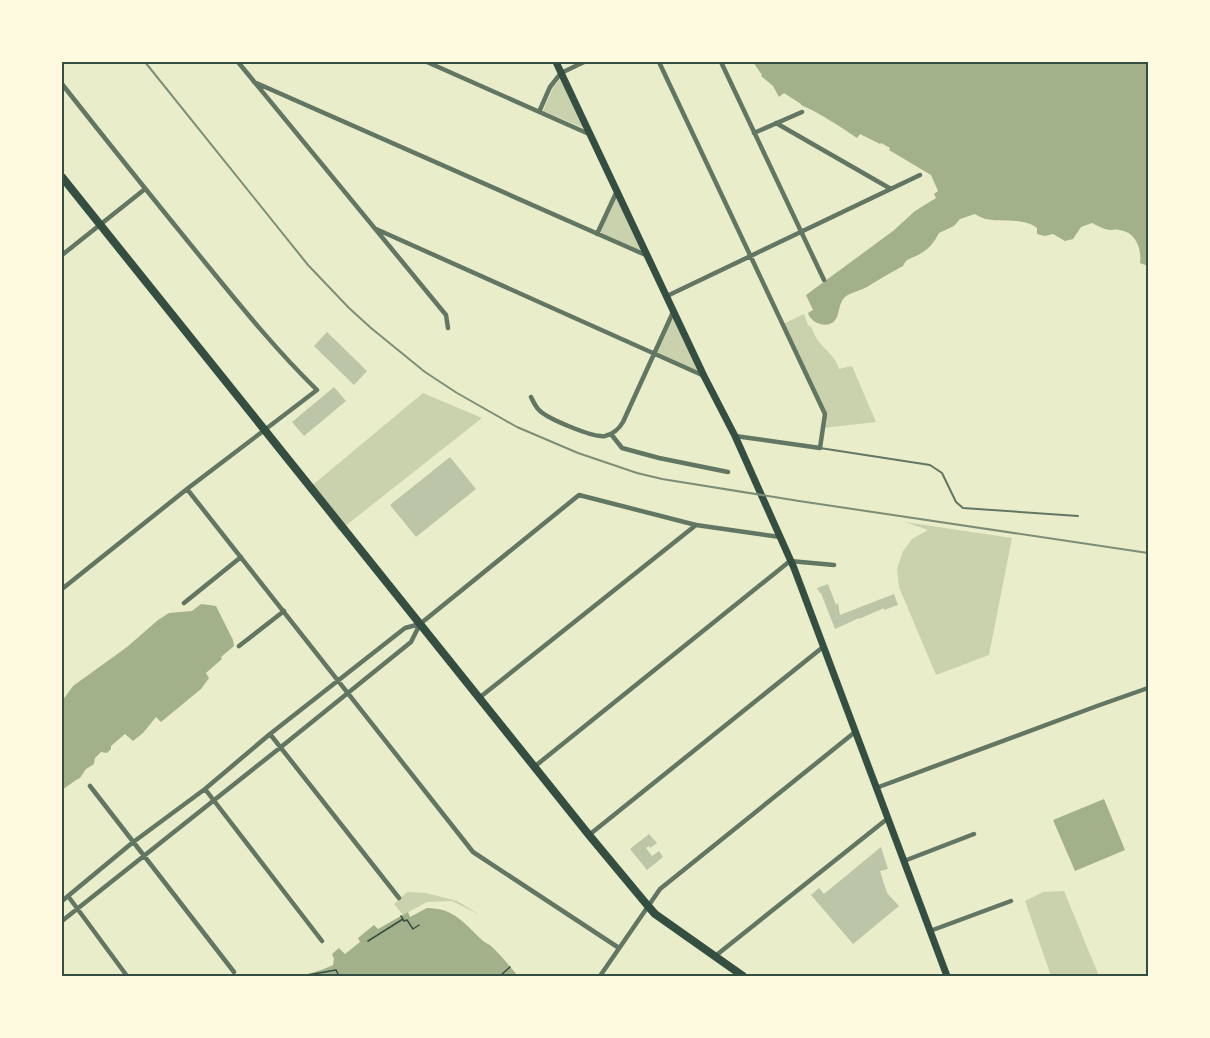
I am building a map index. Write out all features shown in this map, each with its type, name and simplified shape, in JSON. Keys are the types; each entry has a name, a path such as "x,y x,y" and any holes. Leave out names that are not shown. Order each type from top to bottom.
{"main road":[{"path":"556,62 704,376 735,436 780,537 947,976"},
{"path":"62,177 648,906 655,914 743,976"}],"street":[{"path":"238,62 446,315 448,328"},
{"path":"427,62 590,134"},
{"path":"539,112 550,87 561,73 584,62"},
{"path":"659,62 825,414 820,448 735,436"},
{"path":"721,62 824,280"},
{"path":"254,82 648,256"},
{"path":"62,84 257,325 317,390 187,489 62,589"},
{"path":"754,133 802,112"},
{"path":"776,123 891,189"},
{"path":"667,296 920,175"},
{"path":"62,255 145,189"},
{"path":"597,234 617,191"},
{"path":"376,229 704,376"},
{"path":"531,398 539,411 559,422 596,436 611,434 623,422 674,310"},
{"path":"611,434 622,448 728,472"},
{"path":"187,489 473,852 619,948"},
{"path":"62,901 132,843 205,789 338,680 405,628 420,624 579,495 696,525 780,537"},
{"path":"479,698 696,525"},
{"path":"184,603 241,557"},
{"path":"534,767 790,561 834,566"},
{"path":"239,646 284,611"},
{"path":"62,921 411,642 420,624"},
{"path":"589,835 823,647"},
{"path":"876,788 1149,688"},
{"path":"600,976 660,889 855,732"},
{"path":"270,734 399,898"},
{"path":"90,786 234,972"},
{"path":"205,789 322,940"},
{"path":"714,957 887,819"},
{"path":"904,861 974,834"},
{"path":"68,896 127,976"},
{"path":"930,931 1011,902"}],"lane":[{"path":"820,448 930,465 942,473 956,502 963,508 1078,516"}],"path":[{"path":"401,916 413,929 418,925"},
{"path":"368,941 403,919"},
{"path":"500,976 510,967"},
{"path":"302,976 336,970 339,976"}],"shaded area":[{"path":"753,62 1148,63 1148,266 1140,263 1137,242 1125,231 1107,230 1092,223 1081,227 1073,239 1065,241 1053,234 1045,236 1037,234 1037,228 1030,224 990,220 975,214 960,219 954,226 939,233 928,248 907,260 903,266 845,297 833,322 827,325 816,323 808,313 813,310 806,295 893,231 915,211 936,198 934,194 938,191 931,175 889,150 890,148 860,134 857,138 784,93 779,97 773,86 761,76"},
{"path":"561,78 584,128 543,111 553,88"},
{"path":"616,197 644,252 600,232"},
{"path":"804,314 808,325 837,363 839,369 852,366 876,422 823,428 825,414 783,324"},
{"path":"674,315 701,372 656,353"},
{"path":"423,393 482,418 339,531 309,488"},
{"path":"905,522 1012,538 989,655 936,675 899,587 897,569 903,551 912,539 928,530"},
{"path":"201,604 216,606 234,646 206,673 209,678 201,689 161,722 156,717 133,741 125,734 111,746 107,753 101,752 95,758 94,764 86,769 80,778 62,790 62,700 73,686 127,647 158,620 169,613 192,611"},
{"path":"1104,799 1125,850 1075,871 1053,820"},
{"path":"1064,891 1099,976 1051,976 1025,901 1043,892"},
{"path":"407,892 426,893 457,901 480,915 452,901 427,902 403,915 394,904"},
{"path":"427,908 452,914 464,922 503,958 518,976 281,976 307,974 333,965 332,954 339,948 345,954 360,942 358,938 374,925 378,929 408,912 410,917"}],"building":[{"path":"327,332 367,371 354,385 314,346"},
{"path":"334,387 346,401 304,436 292,422"},
{"path":"450,457 476,489 416,537 390,505"},
{"path":"828,584 836,605 838,603 840,615 894,594 898,605 884,610 884,608 835,629 817,588"},
{"path":"649,834 657,843 646,848 652,856 659,851 663,857 647,870 630,849"},
{"path":"881,847 888,869 880,871 887,893 899,906 853,944 811,895 819,888 824,894"}],"railway":[{"path":"145,62 308,265 349,308 425,372 517,427 578,453 662,479 1148,553"}]}
